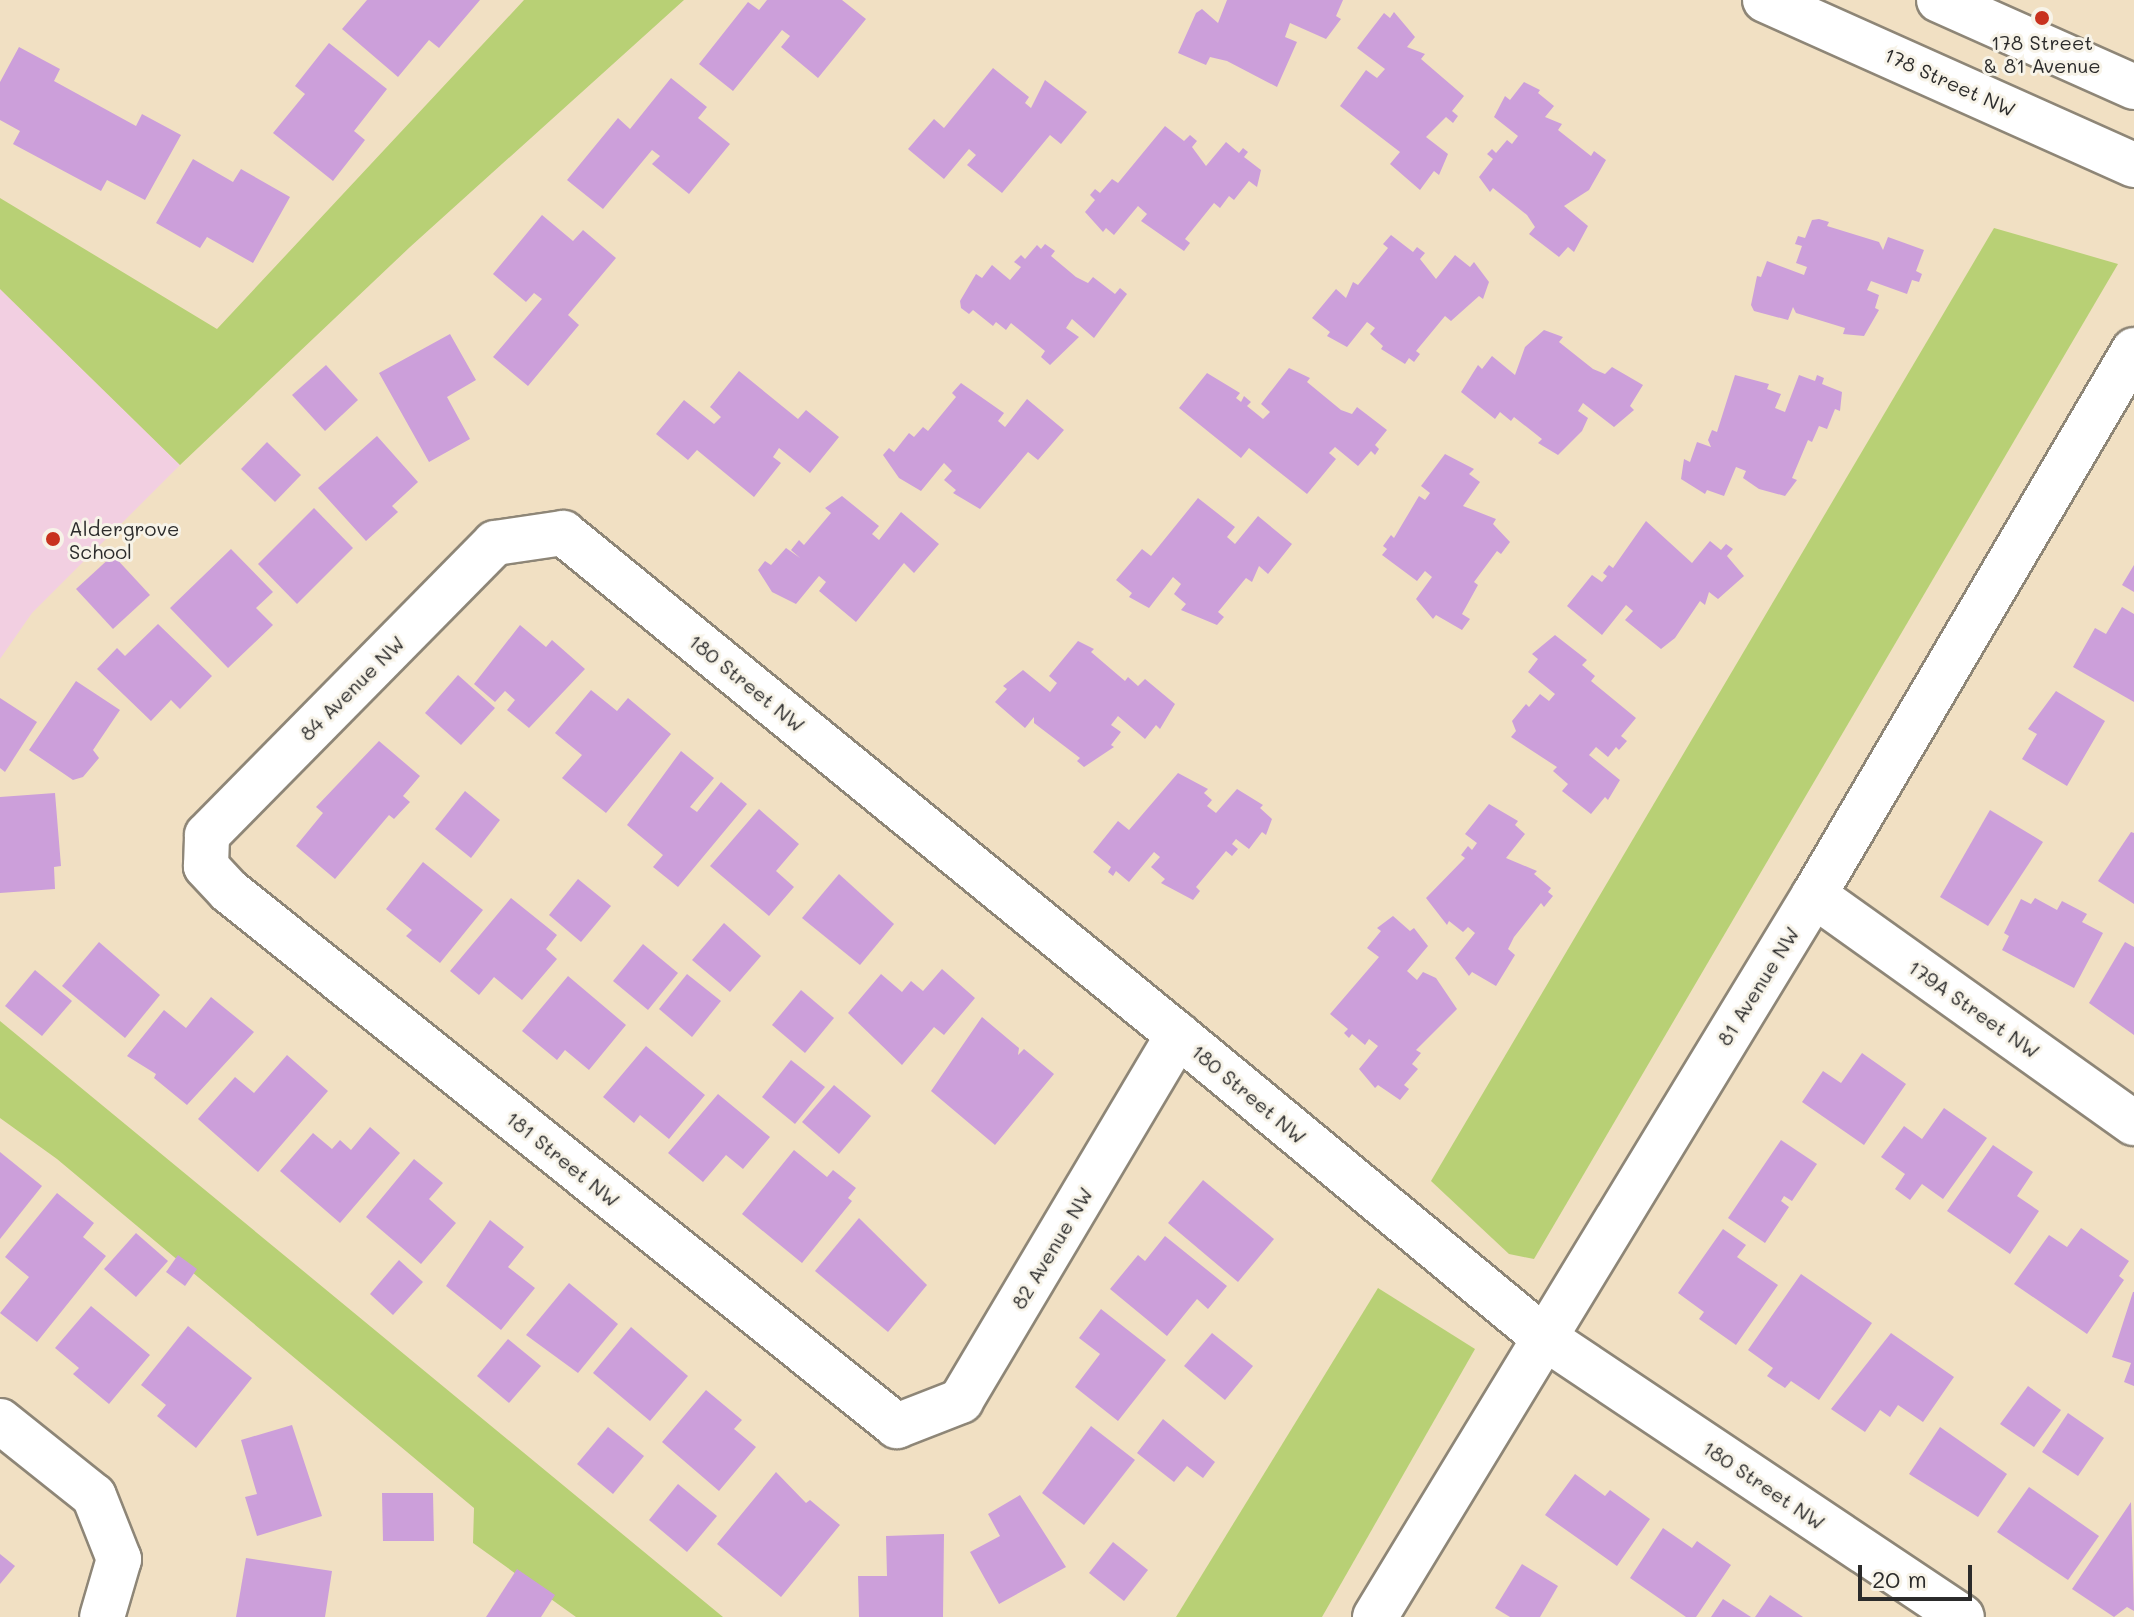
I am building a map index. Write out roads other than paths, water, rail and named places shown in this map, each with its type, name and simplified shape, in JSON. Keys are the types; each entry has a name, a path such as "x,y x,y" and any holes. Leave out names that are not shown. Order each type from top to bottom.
{"street":[{"name":"178 Street NW","path":"1765,0 2134,165"},
{"path":"1939,0 2134,87"},
{"name":"81 Avenue NW","path":"1375,1617 1542,1336 1814,895 2134,350"},
{"name":"84 Avenue NW","path":"229,891 206,866 207,835 495,543 563,533"},
{"name":"180 Street NW","path":"563,533 1542,1336 1962,1617"},
{"name":"181 Street NW","path":"229,891 897,1426"},
{"name":"179A Street NW","path":"1814,895 2134,1123"},
{"name":"82 Avenue NW","path":"897,1426 961,1401 1178,1035"},
{"path":"0,1421 94,1496 119,1559 102,1617"}],"place":[{"name":"178 Street & 81 Avenue","path":"2042,18"},
{"name":"Aldergrove School","path":"53,539"}]}
